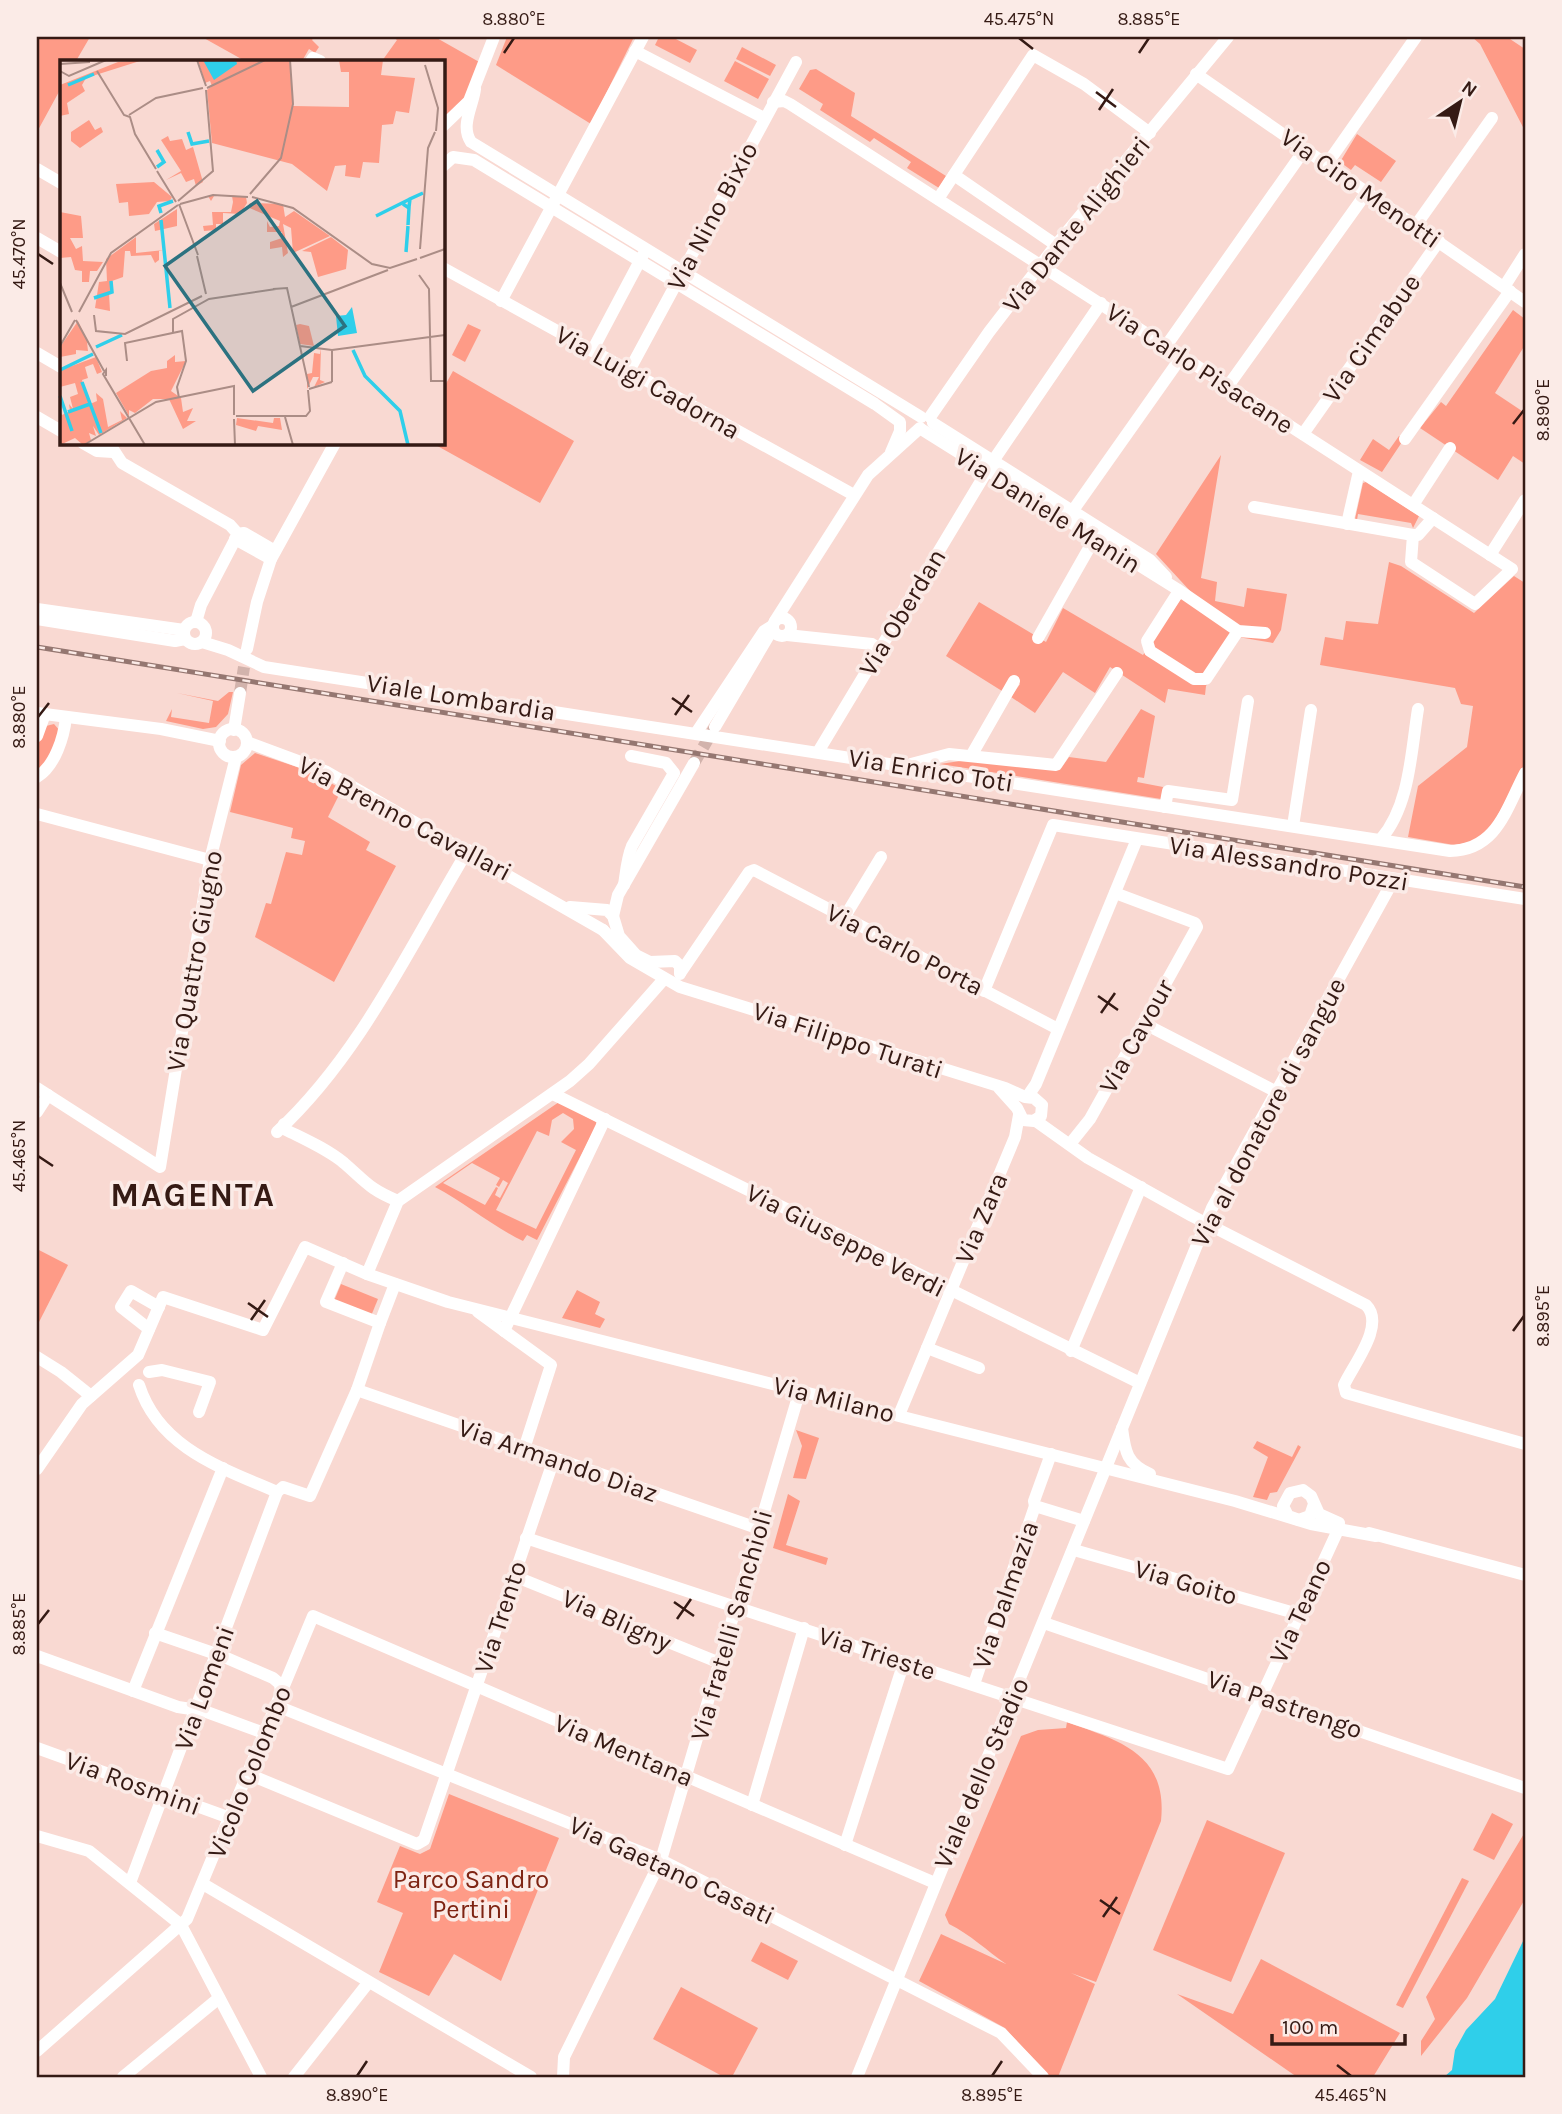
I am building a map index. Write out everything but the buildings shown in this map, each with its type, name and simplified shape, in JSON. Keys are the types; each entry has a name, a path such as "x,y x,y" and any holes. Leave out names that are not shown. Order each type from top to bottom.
{"street":[{"path":"448,156 465,149 475,89 494,37"},
{"path":"501,300 643,37"},
{"name":"Via Dante Alighieri","path":"715,727 763,649 781,628 784,604 868,475 924,423 1056,245 1228,37"},
{"path":"1327,164 1416,37"},
{"path":"635,51 764,118"},
{"path":"938,199 1033,55 1084,84 1150,133"},
{"name":"Via Nino Bixio","path":"629,371 796,62"},
{"name":"Via Ciro Menotti","path":"1196,74 1525,302"},
{"path":"445,122 464,107 475,89"},
{"name":"Via Carlo Pisacane","path":"773,103 784,101 790,104 1512,569 1475,604 1411,562 1413,535"},
{"path":"1416,225 1492,118"},
{"path":"445,122 459,126 471,142 757,314 924,423"},
{"path":"1166,346 1305,149"},
{"path":"448,156 474,160 552,205 875,404 900,422 900,431 891,452"},
{"path":"37,169 60,182"},
{"path":"514,184 522,171"},
{"path":"954,175 1056,245"},
{"path":"1228,386 1367,192"},
{"path":"607,239 614,227"},
{"path":"37,238 60,250"},
{"name":"Via Cimabue","path":"1303,434 1439,242"},
{"path":"592,351 647,247"},
{"path":"1405,439 1507,289 1525,254"},
{"name":"Via Luigi Cadorna","path":"444,269 854,495"},
{"name":"Via Oberdan","path":"818,752 990,466 1101,303"},
{"path":"749,327 757,314"},
{"path":"37,353 60,366"},
{"path":"1069,516 1182,356"},
{"path":"824,373 831,361"},
{"path":"875,404 924,423"},
{"path":"37,416 60,429"},
{"name":"Via Daniele Manin","path":"924,423 1097,534 1150,561 1178,590 1238,631 1265,633"},
{"path":"84,444 97,451 111,448 122,463 230,525 236,536 273,555"},
{"path":"247,649 257,602 273,555 334,444"},
{"path":"1413,505 1450,448"},
{"path":"1347,524 1359,471"},
{"path":"1490,555 1525,500"},
{"path":"1254,507 1413,535 1418,535 1433,518"},
{"path":"1038,638 1097,534"},
{"path":"196,622 201,605 236,536"},
{"path":"1178,590 1147,641 1150,651 1194,679 1206,679 1238,631"},
{"path":"37,609 185,634 193,644 204,638 204,627 196,622 189,624 185,634 175,641 37,619"},
{"path":"781,628 812,636 872,644 880,649"},
{"name":"Via Dante Alighieri","path":"696,733 764,631 781,628"},
{"name":"Viale Lombardia","path":"204,638 264,667 696,733"},
{"path":"904,766 949,754 1056,765 1117,673"},
{"path":"971,756 1014,681"},
{"path":"234,730 240,693"},
{"path":"1165,807 1168,791 1232,800 1248,701"},
{"path":"1381,839 1394,824 1402,805 1418,709"},
{"path":"1293,826 1311,710"},
{"path":"37,736 41,713 161,729 220,741"},
{"path":"37,778 48,769 64,733 66,717"},
{"path":"234,730 244,734 247,742 244,752 236,757 224,753 220,741 225,733 234,730"},
{"name":"Via Enrico Toti","path":"696,733 1450,851 1465,851 1481,845 1494,832 1525,773"},
{"name":"Via Brenno Cavallari","path":"247,742 325,771 560,904 607,924 607,910 560,904"},
{"path":"624,885 632,846 674,773 666,763 631,756"},
{"name":"Via Quattro Giugno","path":"43,1091 160,1167 210,860 236,757"},
{"path":"646,844 627,866 593,920 607,924 618,895 694,763"},
{"path":"37,814 210,860"},
{"name":"Via Alessandro Pozzi","path":"984,990 1053,825 1525,900"},
{"name":"Via Zara","path":"899,1415 1029,1109 1058,1029 1137,839"},
{"path":"398,1201 367,1186 320,1146 280,1128 325,1081 357,1035 468,850"},
{"path":"844,918 881,857"},
{"name":"Via Carlo Porta","path":"670,974 752,870 1058,1029"},
{"name":"Via al donatore di sangue","path":"1105,1468 1206,1223 1394,878"},
{"name":"Via Cavour","path":"1070,1144 1084,1128 1197,925 1115,893"},
{"name":"Via Filippo Turati","path":"607,924 629,958 670,974 696,990 999,1088 1070,1144 1141,1187 1366,1305 1371,1311 1371,1331 1344,1385 1344,1391 1525,1444"},
{"path":"367,1274 398,1201 553,1094 589,1064 670,974"},
{"path":"1143,1023 1277,1092"},
{"path":"37,1112 43,1091"},
{"name":"Via Giuseppe Verdi","path":"553,1094 950,1292 1140,1383"},
{"path":"504,1331 508,1317 605,1119"},
{"path":"1071,1351 1141,1187"},
{"name":"Via Milano","path":"161,1302 263,1330 305,1247 367,1274 472,1308 1235,1501 1295,1520 1376,1536"},
{"path":"343,1263 326,1301 380,1323"},
{"path":"128,1366 139,1385 141,1396 179,1445 276,1492 283,1487 310,1496 357,1390 395,1284"},
{"path":"37,1469 55,1440 91,1396 128,1366 149,1329 161,1302 131,1291 121,1307 149,1329"},
{"path":"472,1308 551,1365 524,1449"},
{"path":"927,1348 979,1368"},
{"path":"37,1357 91,1396"},
{"path":"128,1366 149,1372 162,1370 210,1382 199,1412"},
{"path":"139,1385 145,1381 149,1372"},
{"name":"Via Armando Diaz","path":"357,1390 760,1529"},
{"name":"Via fratelli Sanchioli","path":"563,2077 564,2057 661,1860 800,1390"},
{"name":"Via Milano","path":"1122,1428 1127,1457 1136,1468 1172,1485"},
{"name":"Via Dalmazia","path":"974,1684 1051,1454"},
{"name":"Via Trento","path":"248,1774 417,1844 426,1836 554,1459"},
{"path":"133,1691 222,1468"},
{"name":"Viale dello Stadio","path":"857,2077 1105,1468"},
{"path":"1303,1490 1311,1496 1314,1504 1309,1516 1295,1520 1284,1511 1286,1496 1293,1491 1303,1490"},
{"name":"Via Lomeni","path":"130,1884 276,1492"},
{"name":"Via Milano","path":"1235,1501 1267,1503 1286,1496"},
{"name":"Via Milano","path":"1314,1504 1317,1513 1328,1520 1376,1536 1525,1575"},
{"name":"Via Dalmazia","path":"1035,1506 1084,1521"},
{"name":"Via Teano","path":"1228,1769 1338,1530"},
{"name":"Via Trieste","path":"526,1538 1228,1769"},
{"name":"Via Goito","path":"1073,1549 1298,1614"},
{"name":"Via Bligny","path":"514,1576 581,1603 589,1610 720,1663"},
{"name":"Via Mentana","path":"313,1616 935,1884"},
{"name":"Vicolo Colombo","path":"181,1925 203,1884 313,1616"},
{"name":"Via Pastrengo","path":"1044,1623 1261,1695 1525,1788"},
{"path":"752,1805 804,1628"},
{"path":"155,1633 217,1654 273,1678 280,1684 279,1700"},
{"path":"37,1656 133,1691 264,1733"},
{"path":"845,1844 904,1662"},
{"name":"Via Gaetano Casati","path":"279,1700 446,1774 661,1860 1001,2033 1043,2077"},
{"name":"Via Rosmini","path":"37,1748 230,1818"},
{"path":"37,1836 89,1851 181,1925 261,2077"},
{"path":"203,1884 531,2077"},
{"path":"37,2051 181,1925"},
{"path":"294,2077 368,1983"},
{"path":"123,2077 219,1998"}],"green space":[{"path":"37,37 90,37 77,60 60,60 60,90 37,132"},
{"path":"202,37 314,37 312,40 319,47 315,53 309,49 303,60 243,60"},
{"path":"393,37 435,37 481,63 468,95 458,108 444,115 444,60 383,60 397,40"},
{"path":"507,37 634,37 591,124 496,65"},
{"path":"659,37 672,37 697,50 690,63 655,45"},
{"path":"1472,37 1507,37 1525,49 1525,131 1480,44"},
{"path":"742,47 776,65 770,76 736,59"},
{"path":"735,61 769,79 758,99 724,81"},
{"path":"816,69 855,93 851,116 946,176 939,188 907,168 911,162 874,138 870,142 820,110 823,104 799,89 810,70"},
{"path":"1357,134 1396,161 1381,182 1355,165 1351,170 1340,162"},
{"path":"1513,310 1525,319 1525,345 1495,393 1525,413 1525,464 1513,456 1498,480 1420,428 1441,402 1446,406"},
{"path":"468,324 481,330 465,362 452,355"},
{"path":"453,371 574,441 540,503 434,444 444,444 444,387"},
{"path":"1399,436 1404,439 1382,472 1360,460 1373,439 1389,450"},
{"path":"1221,455 1201,578 1217,582 1215,601 1244,607 1247,588 1287,594 1281,630 1273,643 1238,637 1206,686 1205,695 1168,689 1165,703 1110,667 1095,693 1063,672 1035,713 1011,697 1020,684 1010,678 1002,691 946,656 979,602 1046,642 1063,608 1143,655 1180,600 1191,592 1156,554"},
{"path":"1366,482 1419,516 1413,528 1411,523 1358,514 1357,520 1355,519 1363,483"},
{"path":"1389,562 1401,566 1474,613 1514,576 1525,583 1525,764 1490,830 1476,841 1454,845 1408,837 1418,786 1467,747 1473,706 1461,704 1455,688 1320,665 1325,637 1343,640 1346,621 1378,624"},
{"path":"233,692 228,714 216,727 203,729 166,721 172,709 171,717 209,723 213,701 177,693 218,701"},
{"path":"1141,709 1155,716 1144,778 1138,777 1137,782 1163,787 1161,799 940,764 967,760 1060,770 1069,757 1106,762"},
{"path":"54,724 60,731 45,767 38,770 37,747 46,726"},
{"path":"255,753 306,770 342,789 328,817 370,842 366,850 396,866 334,982 255,937 266,903 271,904 286,852 302,855 305,841 291,838 293,828 230,812 241,765"},
{"path":"559,1102 596,1122 537,1240 527,1235 523,1241 435,1187","holes":["563,1113 573,1119 574,1129 561,1142 576,1150 536,1229 496,1210 537,1131 549,1136 552,1120","472,1163 500,1178 496,1185 499,1187 503,1180 508,1183 500,1198 495,1195 498,1188 496,1187 485,1205 443,1183"]},
{"path":"37,1249 68,1265 37,1326"},
{"path":"341,1284 378,1299 371,1316 334,1301"},
{"path":"577,1290 600,1302 595,1314 605,1319 600,1328 562,1318"},
{"path":"796,1430 819,1438 806,1479 793,1478 802,1446"},
{"path":"1257,1441 1292,1457 1298,1445 1301,1447 1277,1492 1270,1493 1267,1500 1253,1497 1268,1457 1253,1448"},
{"path":"788,1494 800,1501 786,1545 828,1558 826,1565 773,1548"},
{"path":"1067,1722 1121,1744 1136,1753 1148,1765 1157,1780 1161,1798 1161,1821 1096,1982 1071,1973 1095,1984 1058,2077 1050,2077 1005,2028 919,1981 941,1934 1006,1964 949,1924 945,1915 1021,1736 1038,1730 1066,1728"},
{"name":"Parco Sandro Pertini","path":"449,1794 559,1838 501,1981 454,1954 429,1996 379,1972 403,1913 377,1902 400,1846 420,1854 430,1849"},
{"path":"1492,1813 1513,1824 1494,1860 1473,1850"},
{"path":"1207,1820 1285,1853 1231,1982 1153,1950"},
{"path":"1525,1832 1525,1899 1467,1998 1421,2056 1421,2041 1435,2019 1426,1997"},
{"path":"1462,1878 1469,1881 1403,2008 1396,2005"},
{"path":"761,1942 798,1961 788,1980 751,1961"},
{"path":"1261,1959 1400,2033 1373,2077 1297,2077 1177,1994 1233,2014"},
{"path":"681,1987 758,2028 732,2077 724,2077 653,2039"}],"water":[{"path":"1525,1937 1525,2077 1444,2077 1452,2070 1455,2050 1466,2030 1495,1999"}],"tunnel":[{"path":"240,693 244,667"},
{"path":"694,763 715,727"}],"railway":[{"path":"37,647 1525,887"}],"district":[{"name":"MAGENTA","path":"193,1194"}]}
